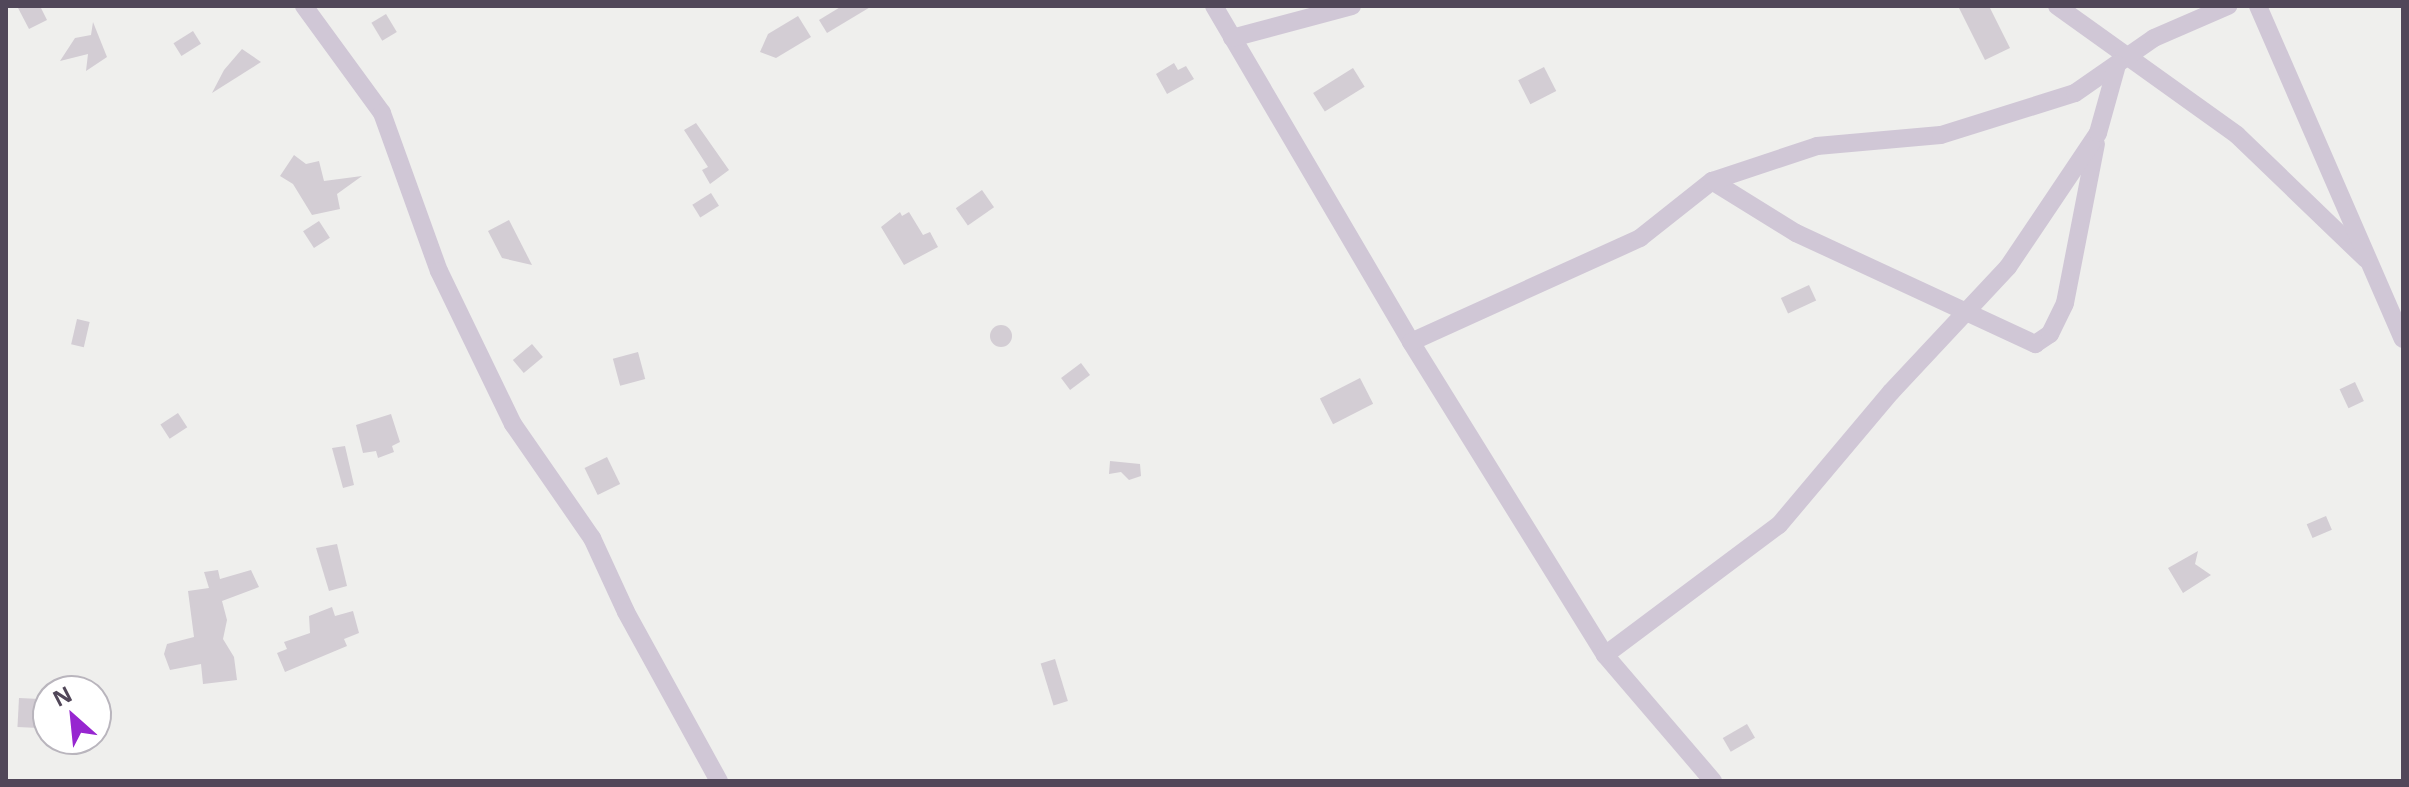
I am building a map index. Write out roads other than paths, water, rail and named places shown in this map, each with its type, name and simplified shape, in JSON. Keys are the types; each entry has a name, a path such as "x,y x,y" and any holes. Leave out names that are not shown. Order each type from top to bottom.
{"street":[{"path":"304,6 382,113 439,271 513,424 592,538 626,612 719,781"},
{"path":"1214,6 1411,342 1605,655 1713,781"},
{"path":"1232,38 1352,6"},
{"path":"2057,6 2123,61 2237,135 2366,259"},
{"path":"1411,342 1629,244 1712,181 1817,146 1941,135 2075,93 2154,38 2228,6"},
{"path":"2258,6 2403,339"},
{"path":"1712,181 1796,233 1966,310 2024,342 2035,344 2050,334 2065,303 2098,133 2123,61"},
{"path":"1605,655 1779,525 1966,310 2008,267 2098,133"}]}
